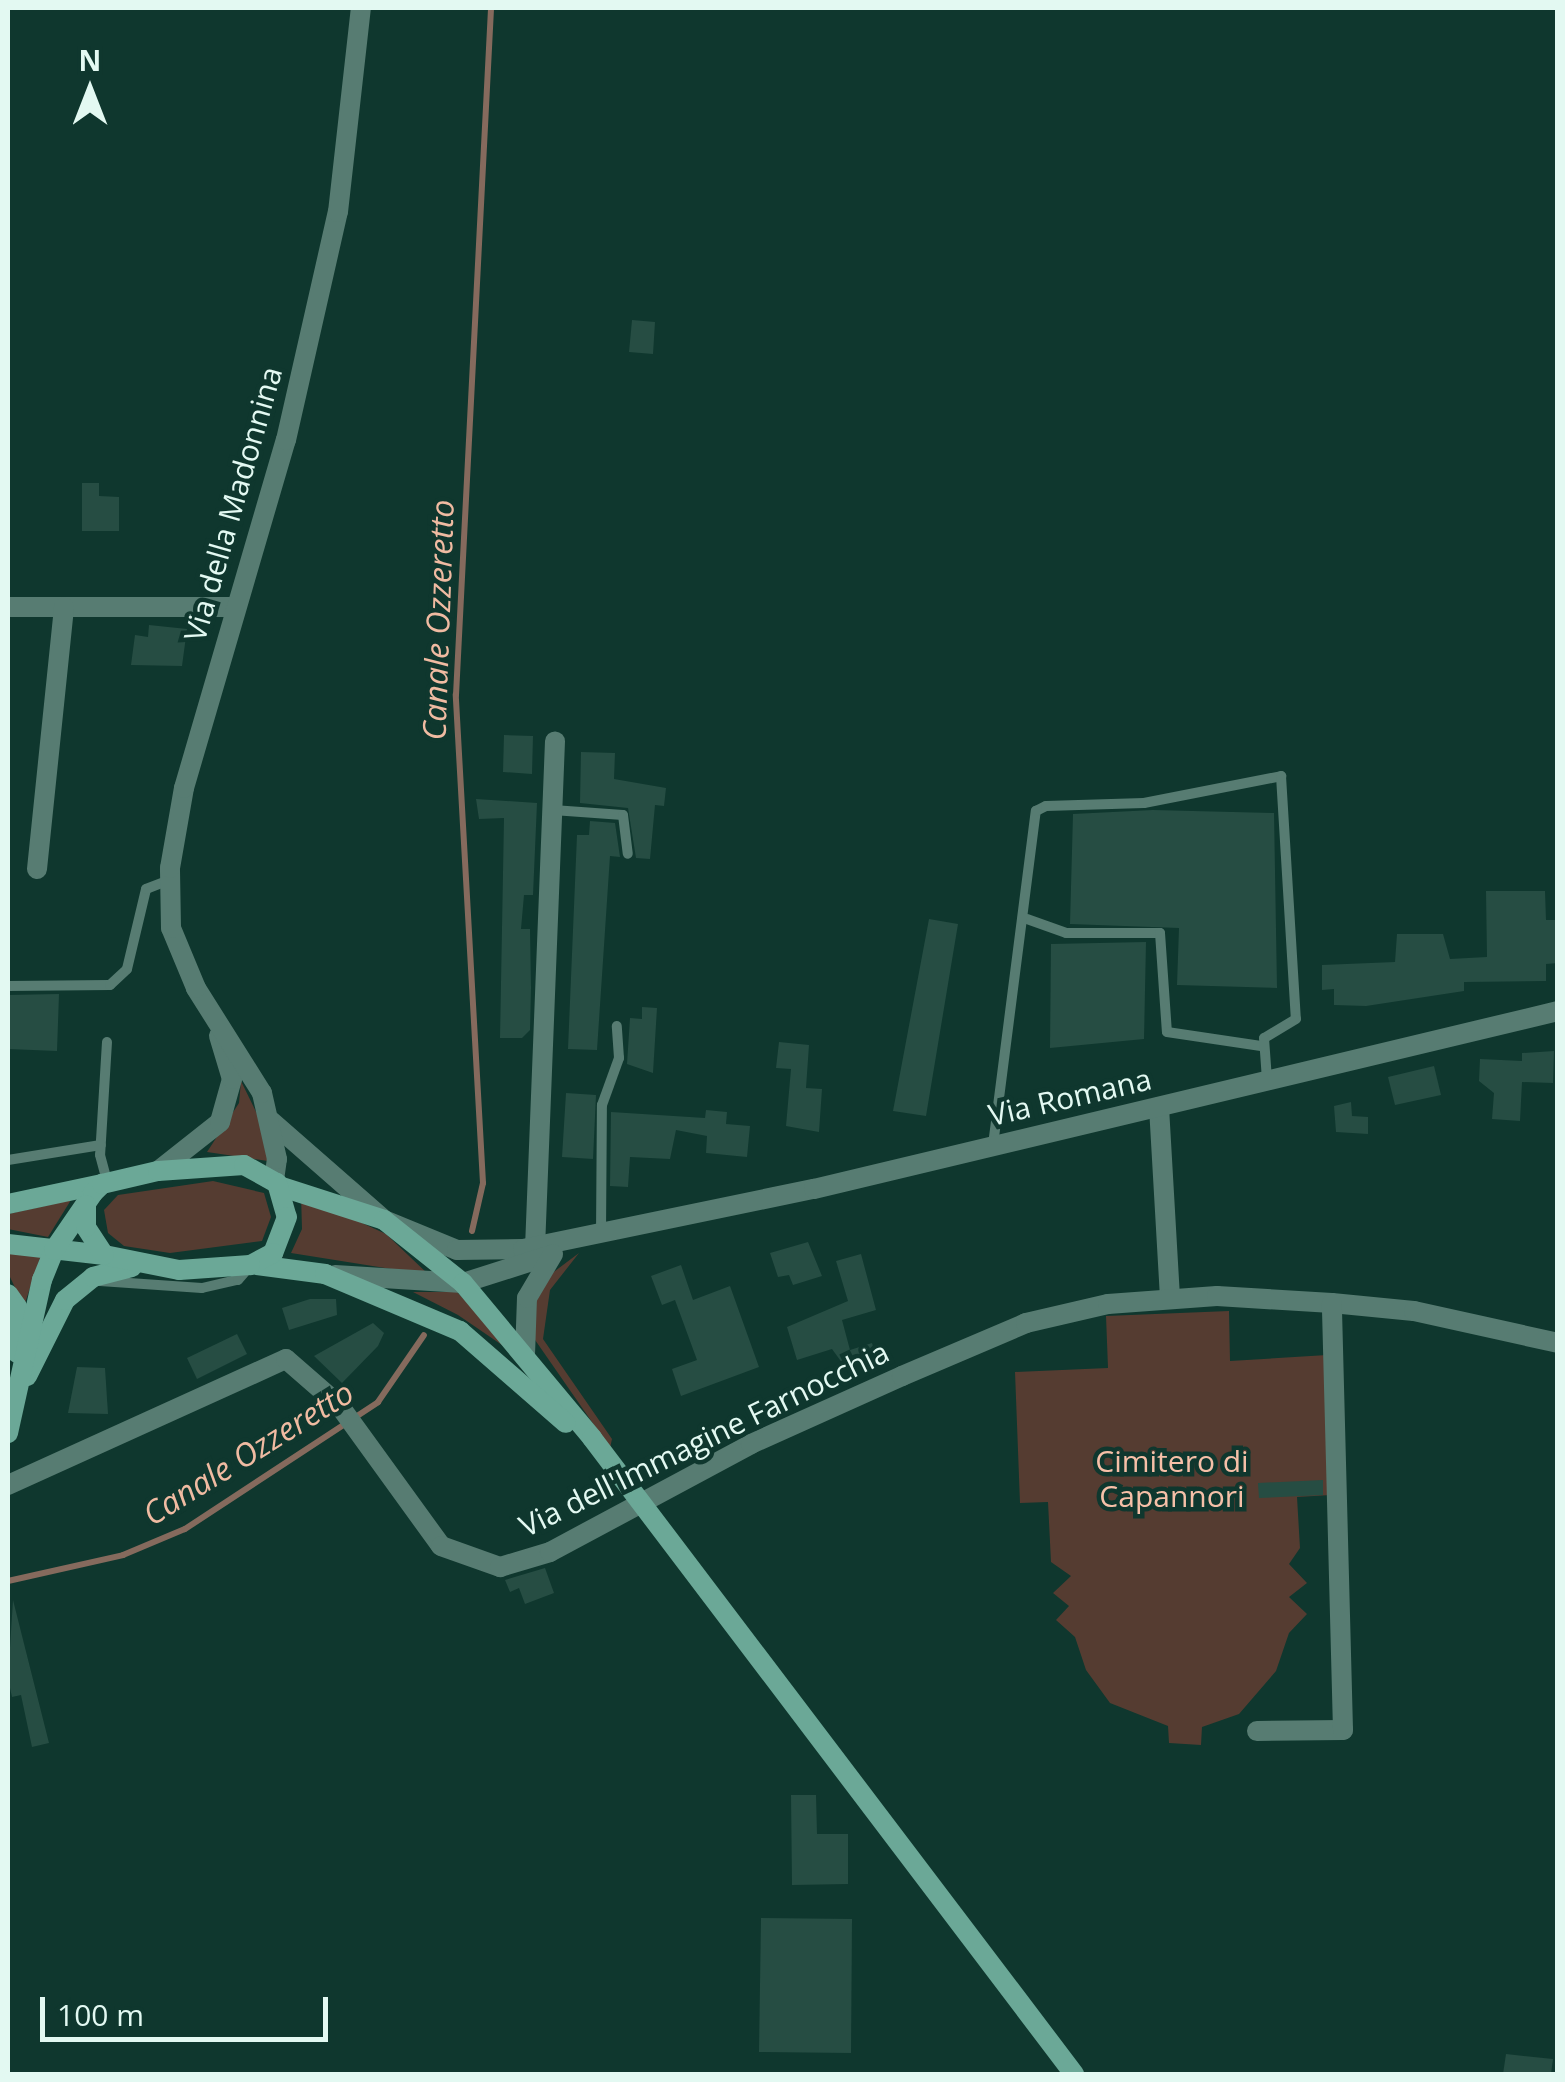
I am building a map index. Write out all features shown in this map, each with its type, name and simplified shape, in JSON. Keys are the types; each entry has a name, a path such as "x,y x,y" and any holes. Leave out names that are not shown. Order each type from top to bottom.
{"main road":[{"path":"8,1204 158,1170 244,1165 276,1183 384,1220 464,1283 600,1453 1074,2074"},
{"path":"8,1434 54,1250 105,1183"},
{"path":"250,1265 273,1254 285,1236 276,1183"},
{"path":"86,1205 86,1226 104,1256"},
{"path":"8,1244 104,1256 136,1267"},
{"path":"16,1395 65,1300 88,1281 136,1267 250,1265 325,1274 460,1331 600,1453"},
{"path":"8,1294 16,1307 16,1395"}],"street":[{"name":"Via della Madonnina","path":"208,1006 171,928 170,880 184,788 286,440 338,212 361,8"},
{"path":"8,606 235,607"},
{"path":"37,868 64,607"},
{"path":"524,1355 527,1298 544,1251 555,741"},
{"path":"208,1006 247,1063 271,1121 276,1183"},
{"path":"158,1170 205,1137 229,1102 232,1079 208,1006"},
{"name":"Via Romana","path":"544,1251 1558,1011"},
{"path":"1159,1106 1170,1298"},
{"path":"271,1121 384,1220 457,1250 544,1251"},
{"path":"325,1274 464,1283 544,1251"},
{"name":"Via dell'Immagine Farnocchia","path":"8,1485 256,1368 286,1359 300,1366 338,1406 409,1510 441,1546 472,1561 500,1567 550,1552 752,1444 1026,1323 1170,1298 1332,1303 1431,1314 1557,1343"},
{"path":"1257,1732 1342,1730 1332,1303"}],"lane":[{"path":"992,1146 1027,919 1036,811 1144,803 1280,776 1296,1019 1261,1046 1167,1032 1160,933 1066,933 1027,919"},
{"path":"552,810 623,815 628,854"},
{"path":"8,986 110,986 127,970 146,889 170,880"},
{"path":"598,1236 602,1105 618,1058 618,1026"},
{"path":"105,1183 100,1145 106,1042"},
{"path":"1261,1046 1268,1080"},
{"path":"8,1160 100,1145"},
{"path":"88,1281 202,1288 238,1280 250,1265"}],"green space":[{"path":"241,1081 261,1122 268,1161 207,1152 239,1103"},
{"path":"213,1181 264,1193 271,1217 262,1241 170,1253 124,1246 108,1233 104,1210 118,1195"},
{"path":"301,1195 386,1234 429,1275 291,1253 302,1229"},
{"path":"71,1200 48,1237 8,1229 8,1214"},
{"path":"8,1253 41,1255 24,1306 8,1273"},
{"path":"579,1253 550,1290 543,1339 612,1439 610,1448 533,1337 534,1306 547,1277"},
{"path":"413,1292 457,1292 518,1356 458,1315"},
{"name":"Cimitero di Capannori","path":"1229,1311 1230,1361 1327,1355 1331,1495 1297,1497 1300,1548 1289,1564 1307,1583 1289,1597 1307,1614 1289,1633 1276,1671 1239,1714 1202,1727 1201,1745 1169,1743 1168,1726 1110,1703 1086,1670 1075,1637 1056,1620 1069,1606 1053,1593 1071,1576 1051,1562 1048,1502 1020,1503 1015,1372 1108,1368 1106,1316"}],"building":[{"path":"632,320 655,322 653,354 629,352"},
{"path":"82,483 99,483 99,496 119,497 119,531 82,531"},
{"path":"149,625 187,629 182,666 131,665 135,635 148,637"},
{"path":"504,735 533,736 532,774 503,772"},
{"path":"581,752 615,753 614,779 666,788 664,806 655,805 650,859 636,858 628,808 580,803"},
{"path":"476,799 537,803 533,895 524,895 521,929 530,929 531,988 530,1030 522,1038 500,1038 504,818 479,819"},
{"path":"1153,810 1274,813 1277,988 1177,985 1179,928 1070,924 1073,814"},
{"path":"590,821 615,823 620,857 610,856 597,1050 568,1049 577,835 589,835"},
{"path":"1486,891 1545,891 1546,920 1558,920 1558,963 1546,964 1546,981 1464,982 1464,991 1366,1006 1334,1005 1334,989 1322,990 1322,965 1395,962 1397,934 1443,934 1450,959 1487,957"},
{"path":"929,919 958,924 926,1116 893,1111"},
{"path":"1146,942 1144,1039 1050,1048 1051,944"},
{"path":"59,994 57,1051 8,1049 8,995"},
{"path":"642,1007 657,1008 653,1073 627,1064 630,1018 642,1019"},
{"path":"779,1042 809,1045 806,1088 822,1089 819,1132 786,1126 791,1069 776,1068"},
{"path":"1554,1051 1553,1083 1522,1082 1520,1121 1492,1119 1494,1093 1479,1081 1480,1059 1522,1061 1522,1053"},
{"path":"1434,1066 1441,1095 1395,1105 1388,1077"},
{"path":"566,1093 596,1095 593,1159 562,1157"},
{"path":"1351,1102 1352,1116 1368,1117 1368,1134 1336,1132 1334,1106"},
{"path":"706,1110 727,1112 726,1124 750,1126 747,1157 706,1153 707,1136 676,1130 670,1159 630,1157 628,1187 610,1186 611,1112 705,1118"},
{"path":"808,1242 822,1276 793,1285 789,1275 778,1277 770,1253"},
{"path":"861,1254 876,1310 842,1320 850,1350 872,1343 879,1367 848,1371 832,1349 797,1360 787,1327 848,1301 836,1261"},
{"path":"681,1265 693,1300 730,1286 759,1367 681,1396 672,1369 697,1360 675,1300 662,1305 651,1276"},
{"path":"310,1299 336,1299 337,1315 289,1330 282,1308"},
{"path":"373,1323 384,1333 378,1346 342,1383 314,1356"},
{"path":"237,1334 247,1354 197,1379 187,1358"},
{"path":"77,1367 105,1368 108,1414 68,1413"},
{"path":"1323,1480 1323,1495 1259,1498 1258,1483"},
{"path":"545,1568 554,1593 525,1604 519,1588 510,1592 505,1580"},
{"path":"13,1600 49,1743 32,1747 21,1695 12,1697 8,1679"},
{"path":"791,1795 816,1795 817,1834 848,1834 848,1884 792,1885"},
{"path":"761,1918 852,1919 851,2053 759,2052"},
{"path":"1506,2054 1553,2059 1551,2074 1503,2074"}],"waterway":[{"name":"Canale Ozzeretto","path":"472,1231 483,1183 456,695 491,8"},
{"name":"Canale Ozzeretto","path":"8,1581 123,1555 185,1529 378,1402 424,1335"}]}
